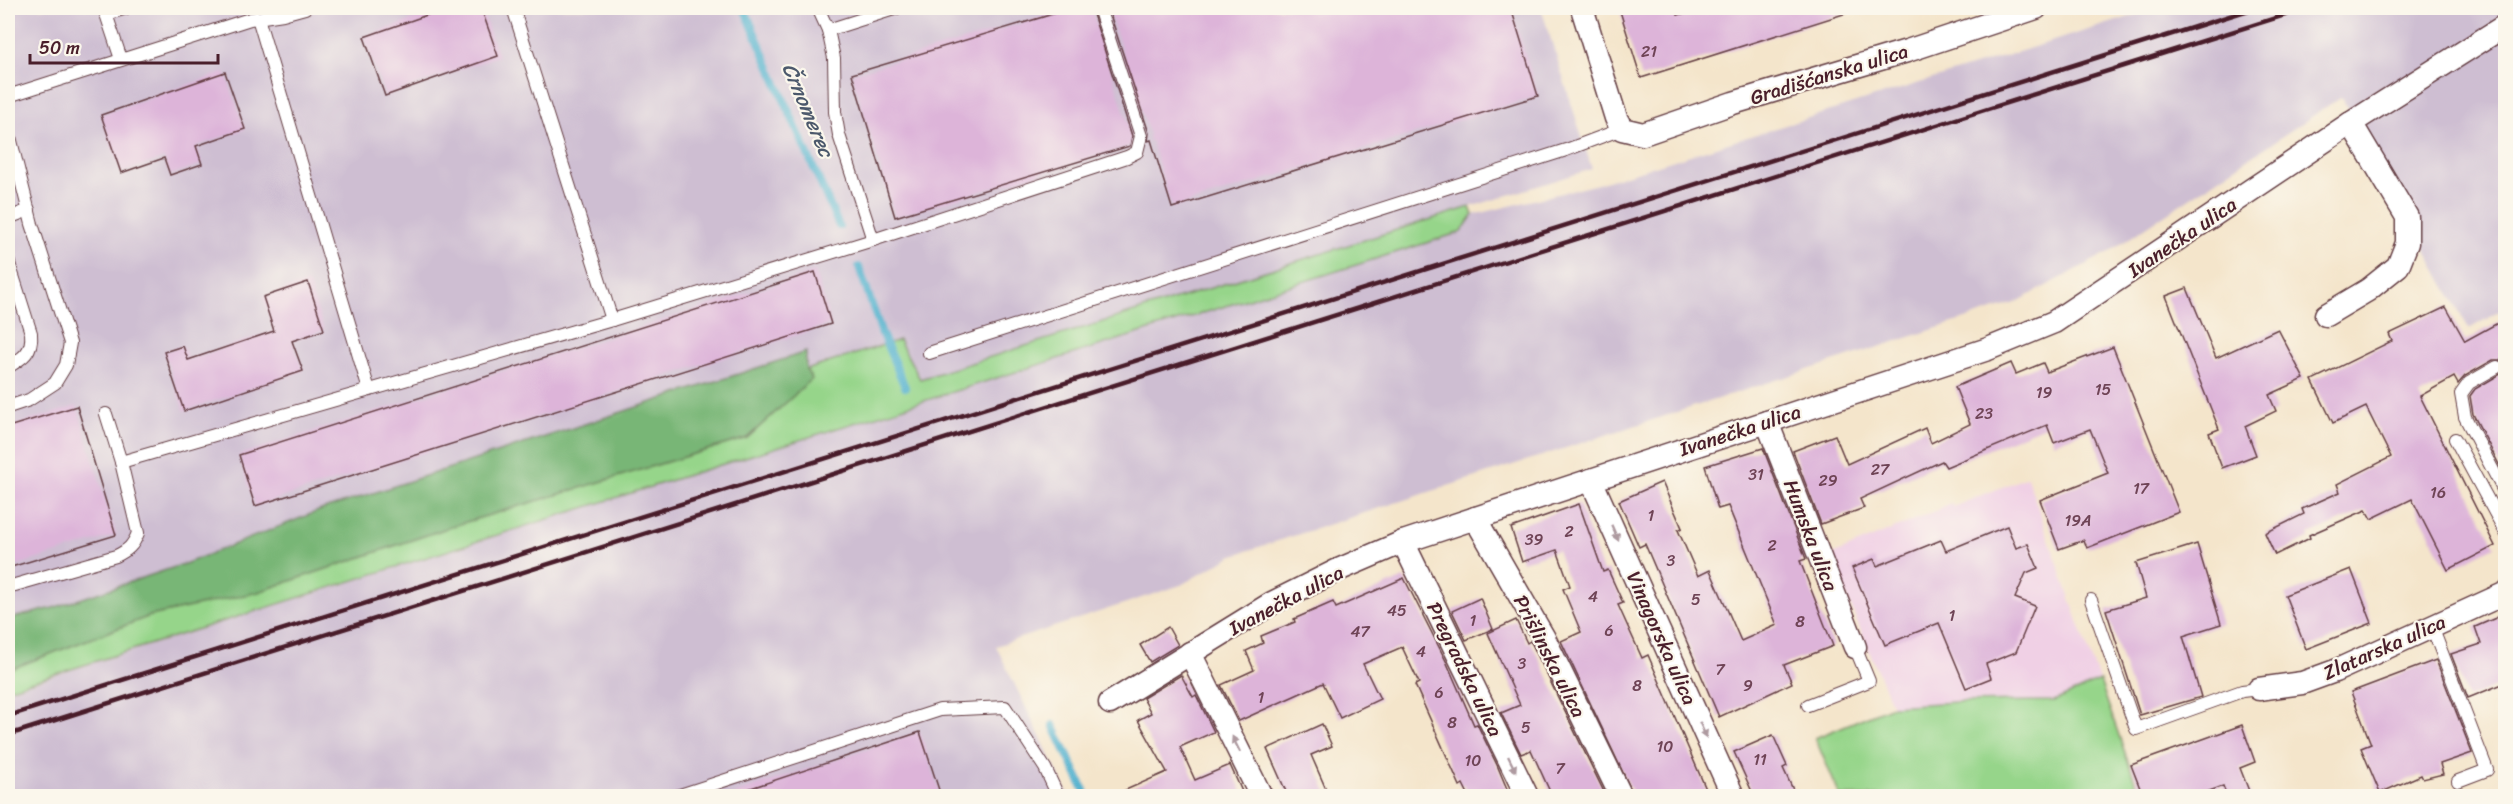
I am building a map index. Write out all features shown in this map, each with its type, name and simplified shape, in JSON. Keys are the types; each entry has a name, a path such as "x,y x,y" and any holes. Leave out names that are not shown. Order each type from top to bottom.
{"street":[{"path":"1582,8 1611,104 1622,129"},
{"name":"Gradišćanska ulica","path":"1622,129 1643,134 1733,103 1907,51 2036,8"},
{"name":"Ivanečka ulica","path":"1110,703 1272,603 1338,570 1403,542 1988,349 2054,322 2351,123 2505,25"},
{"path":"2326,315 2368,290 2398,266 2407,243 2407,217 2351,123"},
{"name":"Humska ulica","path":"1767,422 1855,647"},
{"name":"Vinagorska ulica","path":"1591,480 1733,796"},
{"name":"Prišlinska ulica","path":"1475,518 1544,638 1620,796"},
{"name":"Pregradska ulica","path":"1403,542 1527,796"},
{"name":"Zlatarska ulica","path":"2259,688 2302,683 2351,664 2505,593"},
{"path":"1190,653 1262,796"}],"lane":[{"path":"121,59 105,11 126,8"},
{"path":"8,96 258,18 304,8"},
{"path":"513,8 612,320"},
{"path":"818,8 828,30 834,57 835,112 838,135 873,240"},
{"path":"828,30 897,8"},
{"path":"121,462 612,320 873,240 1137,152 1141,136 1137,120 1099,8"},
{"path":"258,18 369,390"},
{"path":"8,129 29,210 70,344 66,365 55,383 29,400 8,407"},
{"path":"929,352 1566,150 1622,129"},
{"path":"8,223 12,217 29,210"},
{"path":"8,260 31,333 32,344 27,354 8,367"},
{"path":"2497,367 2469,383 2461,394 2464,417 2505,495"},
{"path":"8,587 116,556 128,550 134,543 138,533 121,462 106,414"},
{"path":"2455,440 2505,533"},
{"path":"2091,600 2136,729 2259,688"},
{"path":"2432,627 2487,770 2458,781"},
{"path":"1808,705 1869,681 1855,647"},
{"path":"677,796 940,710 1005,707 1045,768 1058,796"}],"shaded area":[{"path":"8,8 1541,8 1592,169 920,379 899,340 806,370 805,352 321,510 187,563 53,608 8,619"},
{"path":"2158,8 2505,8 2505,308 2469,329 2341,97 2109,252 2015,303 1231,556 1181,585 996,646 1069,796 8,796 8,690 1461,232 1473,215 1598,184"},
{"path":"2027,477 2140,796 1840,796 1815,738 1892,706 1830,556 1952,504 1953,507"}],"green space":[{"path":"1470,207 1473,215 1461,232 8,689 8,670 150,616 258,592 456,525 747,438 812,379 806,370 899,340 920,379"},
{"path":"806,352 806,370 812,379 747,438 456,525 258,592 150,616 8,670 8,619 53,608 187,563 321,510"},
{"path":"2100,681 2140,796 1840,796 1815,738 1892,706 1956,702 2054,701"}],"building":[{"path":"447,8 481,8 498,56 385,96 364,37"},
{"path":"1073,8 1091,8 1132,136 1130,146 895,217 852,74"},
{"path":"1108,8 1511,8 1538,96 1172,208 1151,140 1148,141 1149,133"},
{"path":"1619,8 1676,8 1678,15 1703,8 1849,8 1850,12 1641,78"},
{"path":"225,72 245,129 196,146 202,164 170,175 164,158 121,173 101,115"},
{"path":"815,272 831,324 255,506 239,455"},
{"path":"308,282 324,330 292,341 303,371 184,411 164,352 183,346 188,360 274,331 263,297"},
{"path":"2187,288 2216,358 2278,329 2304,379 2269,395 2276,411 2245,426 2256,455 2222,468 2209,433 2219,429 2166,296"},
{"path":"2446,307 2465,341 2505,319 2505,366 2502,360 2493,360 2465,376 2458,384 2454,377 2420,396 2495,546 2448,570 2412,499 2371,519 2366,510 2309,535 2310,538 2275,555 2265,533 2304,514 2302,509 2340,492 2337,484 2391,457 2366,407 2333,423 2312,380 2392,341 2389,334"},
{"path":"2113,347 2179,512 2087,548 2084,540 2059,549 2040,500 2108,473 2090,429 2054,443 2047,425 1946,467 1942,461 1860,499 1864,508 1821,524 1793,451 1835,435 1847,464 1925,428 1931,443 1970,424 1955,387 2011,363 2016,374 2043,363 2047,372"},
{"path":"2505,366 2505,476 2473,414 2470,396 2475,389 2504,372"},
{"path":"77,406 116,535 8,568 8,427"},
{"path":"1763,448 1806,559 1800,561 1833,646 1784,665 1792,683 1719,717 1645,544 1639,547 1619,501 1662,482 1682,528 1678,530 1698,576 1710,570 1741,641 1777,625 1728,506 1718,509 1705,466"},
{"path":"1579,504 1603,572 1608,570 1623,603 1618,605 1642,658 1648,655 1709,796 1634,796 1561,641 1581,632 1563,589 1570,586 1557,550 1522,562 1511,528"},
{"path":"2007,526 2016,548 2028,544 2038,568 2026,573 2015,598 2035,606 2016,652 1986,664 1991,678 1966,688 1939,623 1885,645 1852,568 1874,559 1877,566 1941,540 1946,551"},
{"path":"2197,544 2221,624 2183,636 2201,697 2140,715 2106,610 2146,598 2136,563"},
{"path":"2351,569 2372,623 2306,649 2285,595"},
{"path":"1404,578 1446,661 1474,725 1477,724 1497,765 1510,796 1469,796 1463,784 1460,786 1415,685 1419,683 1402,647 1363,664 1380,699 1340,718 1323,683 1239,721 1221,685 1254,670 1246,651 1263,643 1261,636 1295,622 1294,619 1333,602 1336,608"},
{"path":"1480,598 1493,629 1466,640 1452,611"},
{"path":"2505,614 2505,683 2468,698 2451,654 2481,644 2475,627"},
{"path":"1516,620 1527,643 1530,641 1532,644 1606,796 1552,796 1531,750 1521,754 1501,713 1520,705 1488,633"},
{"path":"1168,627 1178,645 1150,662 1140,645"},
{"path":"2436,660 2472,753 2440,764 2443,774 2423,779 2421,775 2380,793 2361,748 2371,744 2351,692"},
{"path":"1181,675 1193,697 1196,695 1214,732 1180,747 1195,780 1230,765 1244,796 1112,796 1167,772 1138,720 1151,713 1143,698"},
{"path":"1322,724 1332,746 1311,755 1329,796 1288,796 1267,749"},
{"path":"2242,725 2255,762 2240,768 2251,796 2227,796 2223,786 2196,796 2143,796 2131,765"},
{"path":"920,732 941,796 737,796 736,793"},
{"path":"1773,735 1787,766 1783,768 1796,796 1754,796 1734,752"}],"waterway":[{"name":"Črnomerec","path":"744,8 839,226"},
{"name":"Črnomerec","path":"859,267 882,334 905,387"},
{"name":"Črnomerec","path":"1053,725 1087,796"}],"railway":[{"path":"8,716 2255,8"},
{"path":"8,735 2307,8"}]}
